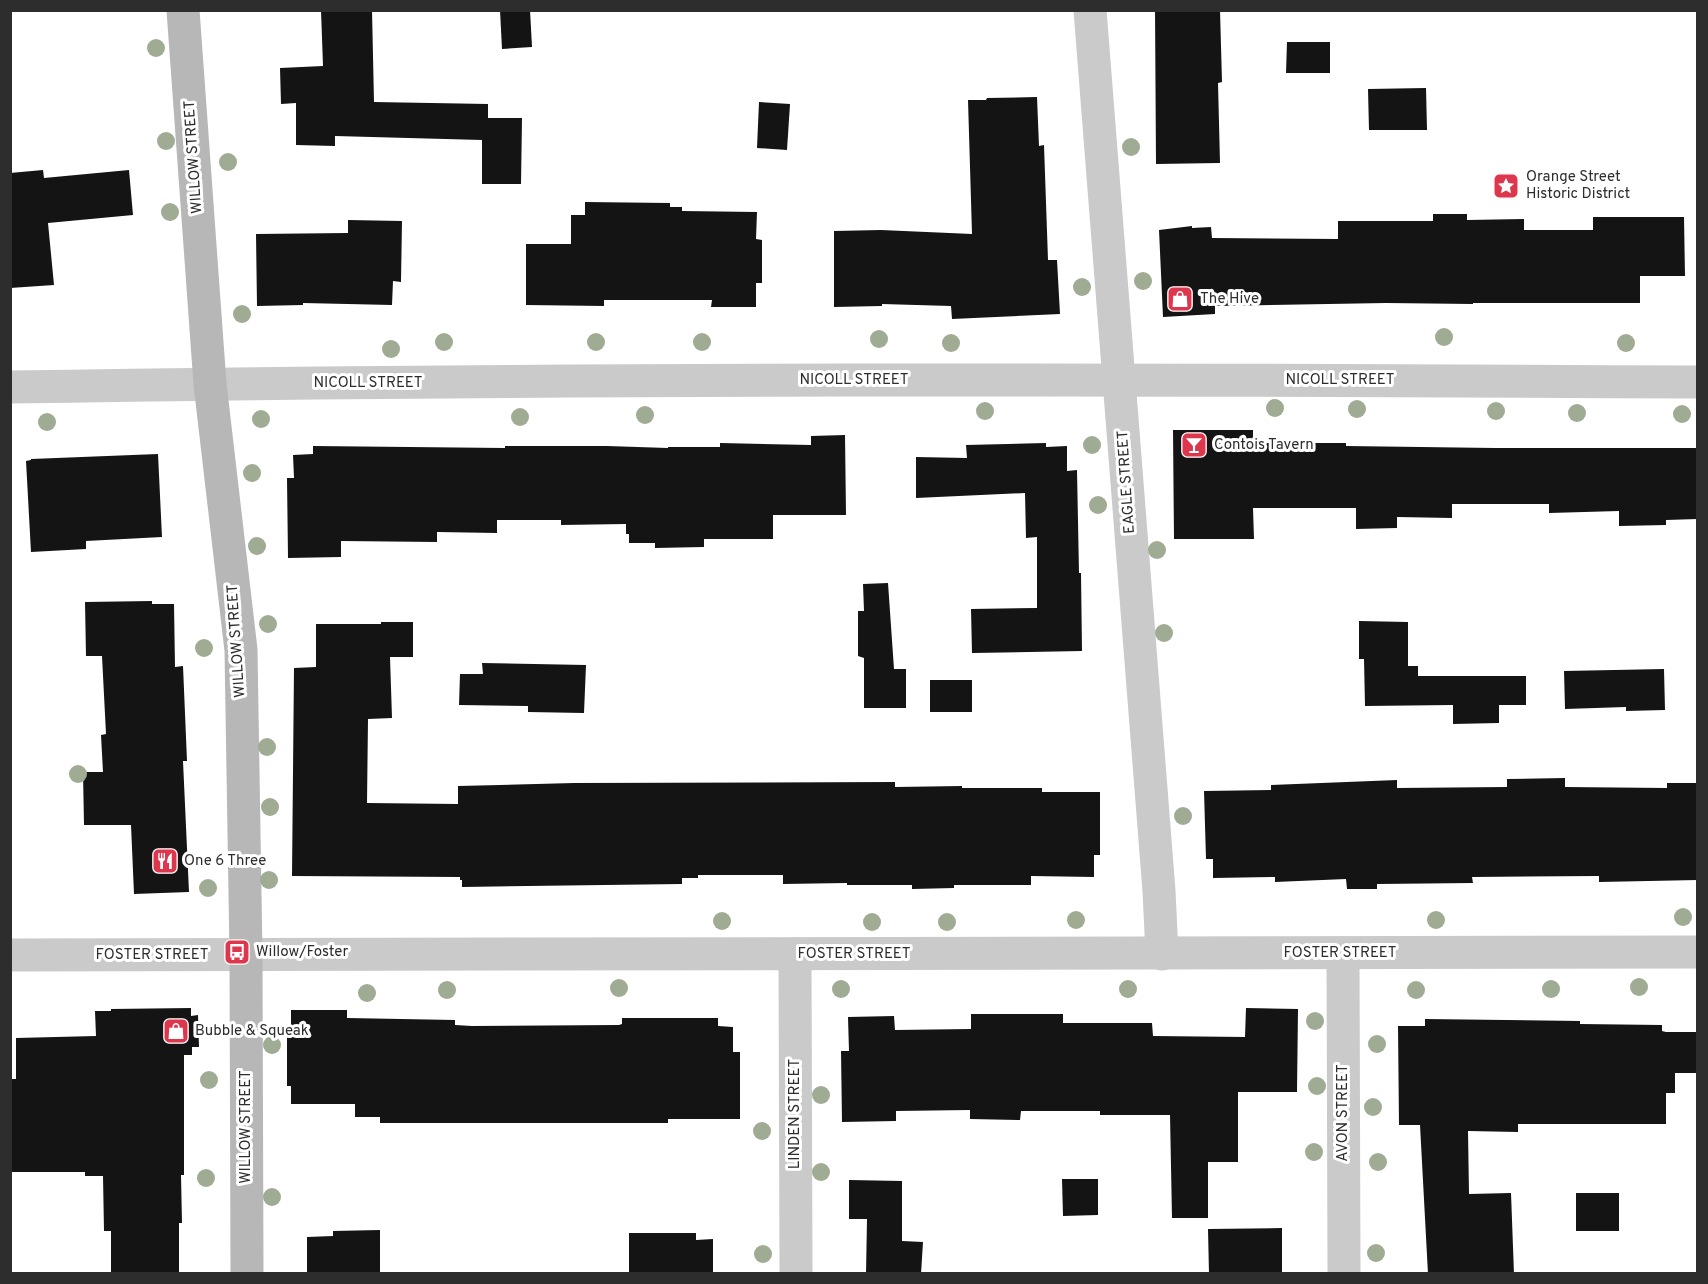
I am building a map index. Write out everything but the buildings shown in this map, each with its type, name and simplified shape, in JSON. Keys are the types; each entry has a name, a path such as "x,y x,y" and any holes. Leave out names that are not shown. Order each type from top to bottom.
{"main road":[{"name":"WILLOW STREET","path":"183,10 210,384 241,650 246,954 247,1274"}],"street":[{"name":"EAGLE STREET","path":"1090,10 1160,907 1161,954"},
{"name":"NICOLL STREET","path":"10,387 1119,379 1698,382"},
{"name":"FOSTER STREET","path":"10,955 1698,952"},
{"name":"AVON STREET","path":"1343,953 1344,1274"},
{"name":"LINDEN STREET","path":"795,954 796,1274"}],"place":[{"name":"Orange Street Historic District","path":"1506,186"},
{"name":"The Hive","path":"1180,299"},
{"name":"Contois Tavern","path":"1194,445"},
{"name":"One 6 Three","path":"165,861"},
{"name":"Willow/Foster","path":"237,952"},
{"name":"Bubble & Squeak","path":"176,1031"}]}
